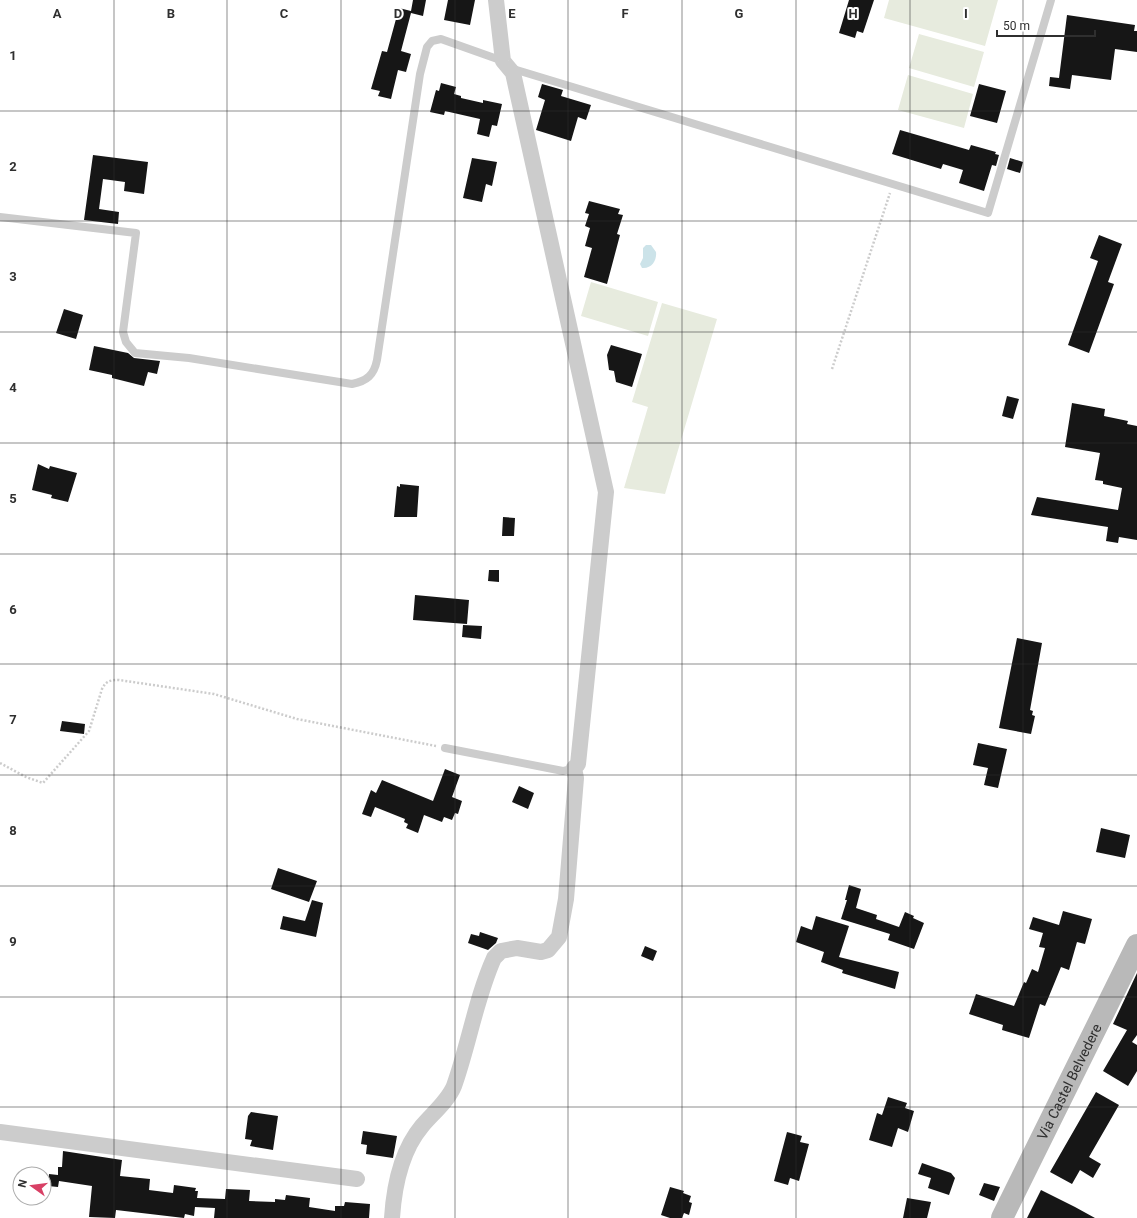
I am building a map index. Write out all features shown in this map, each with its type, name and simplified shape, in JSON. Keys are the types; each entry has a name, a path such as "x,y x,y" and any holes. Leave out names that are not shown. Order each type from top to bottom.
{"street":[{"path":"392,1218 399,1173 420,1128 453,1088 494,958 500,951 517,948 541,952 548,950 559,937 566,899 576,778 574,768 578,764 606,492 513,73 506,64 496,0"},
{"name":"Via Castel Belvedere","path":"1002,1218 1137,945"},
{"path":"0,1132 357,1179"}],"lane":[{"path":"0,217 136,233 123,332 126,342 135,353 189,358 352,384 363,382 370,377 378,360 420,74 427,47 432,41 441,39 506,64 988,213 1051,0"},
{"path":"444,748 564,771 574,768"}],"path":[{"path":"832,369 893,184"},
{"path":"0,763 26,777 43,783 89,731 102,689 105,683 110,680 119,680 214,694 297,718 444,748"}],"shaded area":[{"path":"889,0 998,0 985,46 884,18"},
{"path":"919,34 984,52 974,87 909,68"},
{"path":"908,75 973,94 964,128 898,110"},
{"path":"591,282 658,302 648,336 581,316"},
{"path":"662,303 717,319 665,494 624,488 648,407 632,402"}],"water":[{"path":"646,245 651,245 656,252 655,261 649,267 642,268 640,264 643,258 643,248"}],"building":[{"path":"413,0 426,0 423,16 411,13 401,51 411,54 406,72 398,70 391,99 378,96 380,91 371,89 382,51 387,52 399,8 411,11"},
{"path":"448,0 475,0 470,25 444,20"},
{"path":"849,0 874,0 863,33 857,31 855,38 839,33"},
{"path":"1067,15 1135,25 1134,31 1137,31 1137,52 1115,49 1111,80 1072,75 1070,89 1049,86 1050,77 1059,78"},
{"path":"441,83 456,87 454,94 461,96 461,98 483,103 483,100 502,104 497,126 492,125 489,137 477,134 480,119 445,111 444,115 430,112 436,90 439,91"},
{"path":"542,84 563,90 561,96 591,105 586,120 578,117 571,141 536,130 545,100 538,97"},
{"path":"979,84 1006,91 997,123 970,116"},
{"path":"900,130 969,150 971,145 996,152 995,154 999,155 996,166 992,165 984,191 959,183 963,170 943,164 941,169 892,154"},
{"path":"93,155 148,162 144,194 124,191 125,182 103,179 99,209 119,212 118,224 84,220"},
{"path":"472,158 497,162 492,186 486,184 482,202 463,198"},
{"path":"1010,158 1023,162 1020,173 1007,169"},
{"path":"589,201 620,209 618,214 623,215 617,234 620,235 607,284 584,277 592,248 585,246 590,228 585,226 589,214 585,213"},
{"path":"1099,235 1122,244 1108,282 1114,284 1089,353 1068,345 1098,261 1090,258"},
{"path":"64,309 83,315 76,339 56,333"},
{"path":"611,345 642,354 632,387 616,382 614,371 609,370 607,355"},
{"path":"94,346 128,353 134,358 160,361 157,374 148,372 144,386 112,378 112,375 89,370"},
{"path":"1007,396 1019,399 1013,419 1002,416"},
{"path":"1072,403 1105,409 1104,416 1128,421 1127,424 1137,426 1137,540 1119,537 1118,543 1106,541 1108,527 1031,515 1037,497 1118,510 1122,488 1103,484 1103,481 1095,480 1100,453 1065,447"},
{"path":"38,464 49,469 50,466 77,473 68,502 51,498 52,495 32,490"},
{"path":"400,484 419,486 417,517 394,517 397,486 400,487"},
{"path":"503,517 515,518 514,536 502,536"},
{"path":"489,570 499,570 499,582 488,581"},
{"path":"415,595 469,600 467,624 413,620"},
{"path":"463,625 482,626 481,639 462,637"},
{"path":"1017,638 1042,643 1030,710 1033,711 1032,715 1035,716 1031,734 999,728"},
{"path":"62,721 85,724 84,734 60,731"},
{"path":"978,743 1007,749 998,788 984,785 988,768 973,765"},
{"path":"445,769 460,775 452,797 462,801 458,814 455,813 452,820 444,817 442,822 424,815 418,833 406,828 408,824 404,822 405,819 375,807 371,817 362,814 371,790 376,793 382,780 433,801"},
{"path":"519,786 534,793 528,809 512,802"},
{"path":"1101,828 1130,835 1125,858 1096,852"},
{"path":"278,868 317,881 309,902 271,889"},
{"path":"849,885 861,889 856,908 877,915 876,919 899,927 905,912 924,923 914,949 888,940 890,934 841,919 847,900 845,900"},
{"path":"312,900 323,903 316,937 280,929 283,916 305,921"},
{"path":"1063,911 1092,919 1085,944 1077,942 1069,970 1061,967 1045,1006 1040,1004 1029,1038 1002,1030 1003,1025 969,1014 976,994 1014,1006 1024,982 1026,983 1032,969 1038,972 1045,948 1039,947 1043,933 1029,929 1033,917 1059,925"},
{"path":"816,916 849,926 839,957 899,972 895,989 842,973 843,970 821,962 824,952 796,942 801,926 812,930"},
{"path":"480,932 498,938 496,943 488,950 468,943 471,934 479,936"},
{"path":"645,946 657,951 653,961 641,956"},
{"path":"1137,973 1137,1035 1132,1042 1137,1045 1137,1071 1128,1086 1103,1071 1127,1030 1113,1024"},
{"path":"1096,1092 1119,1105 1089,1157 1101,1164 1093,1178 1080,1170 1072,1184 1050,1172"},
{"path":"888,1097 907,1103 905,1108 914,1111 908,1132 898,1128 892,1147 869,1140 877,1113 882,1115"},
{"path":"251,1112 278,1116 273,1150 250,1146 252,1140 245,1139 248,1116"},
{"path":"363,1131 397,1136 393,1158 366,1154 367,1145 361,1144"},
{"path":"787,1132 802,1136 800,1142 809,1144 799,1181 790,1178 788,1185 774,1181"},
{"path":"63,1151 122,1160 120,1176 150,1179 149,1190 173,1193 174,1185 196,1188 195,1191 198,1191 197,1198 225,1199 226,1189 250,1190 249,1201 275,1202 275,1199 285,1200 286,1195 310,1198 309,1207 335,1211 335,1206 344,1206 345,1202 370,1204 369,1218 214,1218 215,1208 195,1207 194,1216 185,1214 184,1218 116,1210 115,1218 89,1217 92,1186 59,1181 58,1187 52,1186 52,1174 58,1175 58,1167 62,1167"},
{"path":"922,1163 951,1173 955,1178 949,1195 928,1188 931,1178 918,1174"},
{"path":"984,1183 1000,1187 994,1201 979,1195"},
{"path":"670,1187 684,1191 683,1193 691,1196 689,1202 692,1203 689,1215 684,1213 682,1218 670,1218 661,1215"},
{"path":"1041,1190 1075,1207 1095,1218 1027,1218"},
{"path":"907,1198 931,1202 927,1218 903,1218"}]}
